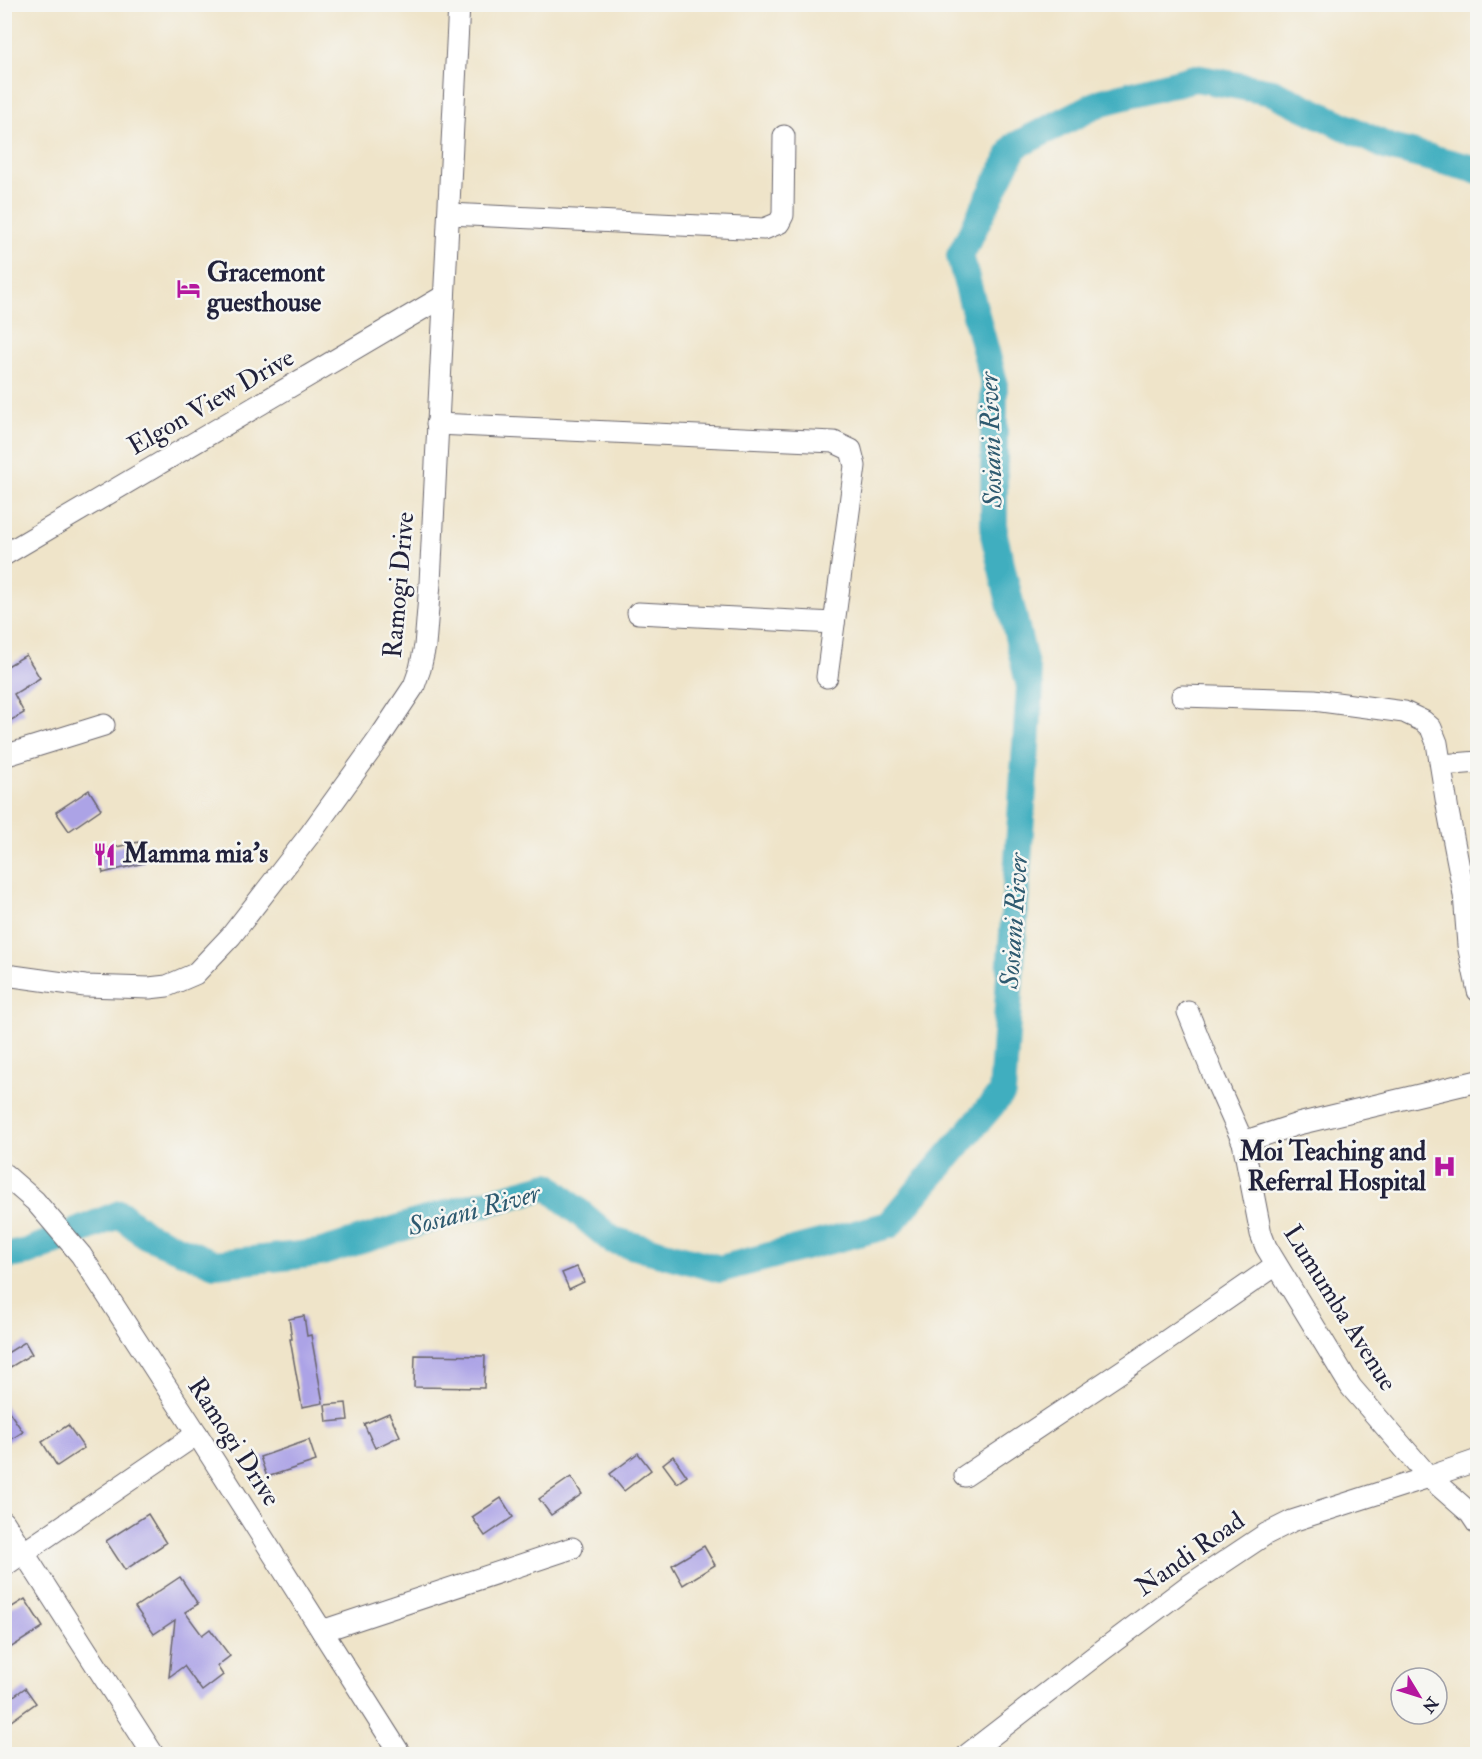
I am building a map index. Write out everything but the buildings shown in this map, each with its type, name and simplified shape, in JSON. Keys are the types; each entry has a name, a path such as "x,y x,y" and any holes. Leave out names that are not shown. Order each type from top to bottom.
{"street":[{"name":"Ramogi Drive","path":"4,977 14,976 85,986 149,988 167,986 195,974 231,936 311,833 414,686 425,646 430,583 459,4"},
{"path":"449,214 764,229 779,223 783,215 784,136"},
{"name":"Elgon View Drive","path":"4,555 444,296"},
{"path":"437,424 834,442 851,450 855,466 827,677"},
{"path":"638,613 834,623"},
{"path":"1182,696 1314,700 1404,712 1423,721 1431,729 1437,743 1448,811 1471,894 1468,945 1478,991"},
{"path":"4,756 104,725"},
{"path":"1442,765 1478,762"},
{"name":"Lumumba Avenue","path":"1188,1012 1243,1142 1262,1234 1276,1265 1351,1387 1429,1477 1470,1513 1478,1525"},
{"path":"1243,1142 1298,1124 1478,1081"},
{"name":"Ramogi Drive","path":"4,1174 34,1201 81,1255 400,1755"},
{"path":"965,1476 1276,1265"},
{"path":"4,1566 197,1434"},
{"name":"Nandi Road","path":"968,1755 1104,1648 1249,1544 1292,1521 1478,1460"},
{"path":"4,1522 153,1755"},
{"path":"322,1631 572,1548"}],"waterway":[{"name":"Sosiani River","path":"4,1256 27,1252 120,1214 146,1235 215,1264 319,1253 449,1213 548,1186 612,1240 720,1269 889,1225 1002,1093 1030,687 994,535 994,382 960,256 1015,146 1102,102 1195,78 1272,92 1388,147 1478,170"}],"place":[{"name":"Gracemont guesthouse","path":"189,288"},
{"name":"Mamma mia's","path":"105,854"},
{"name":"Moi Teaching and Referral Hospital","path":"1444,1167"}]}
